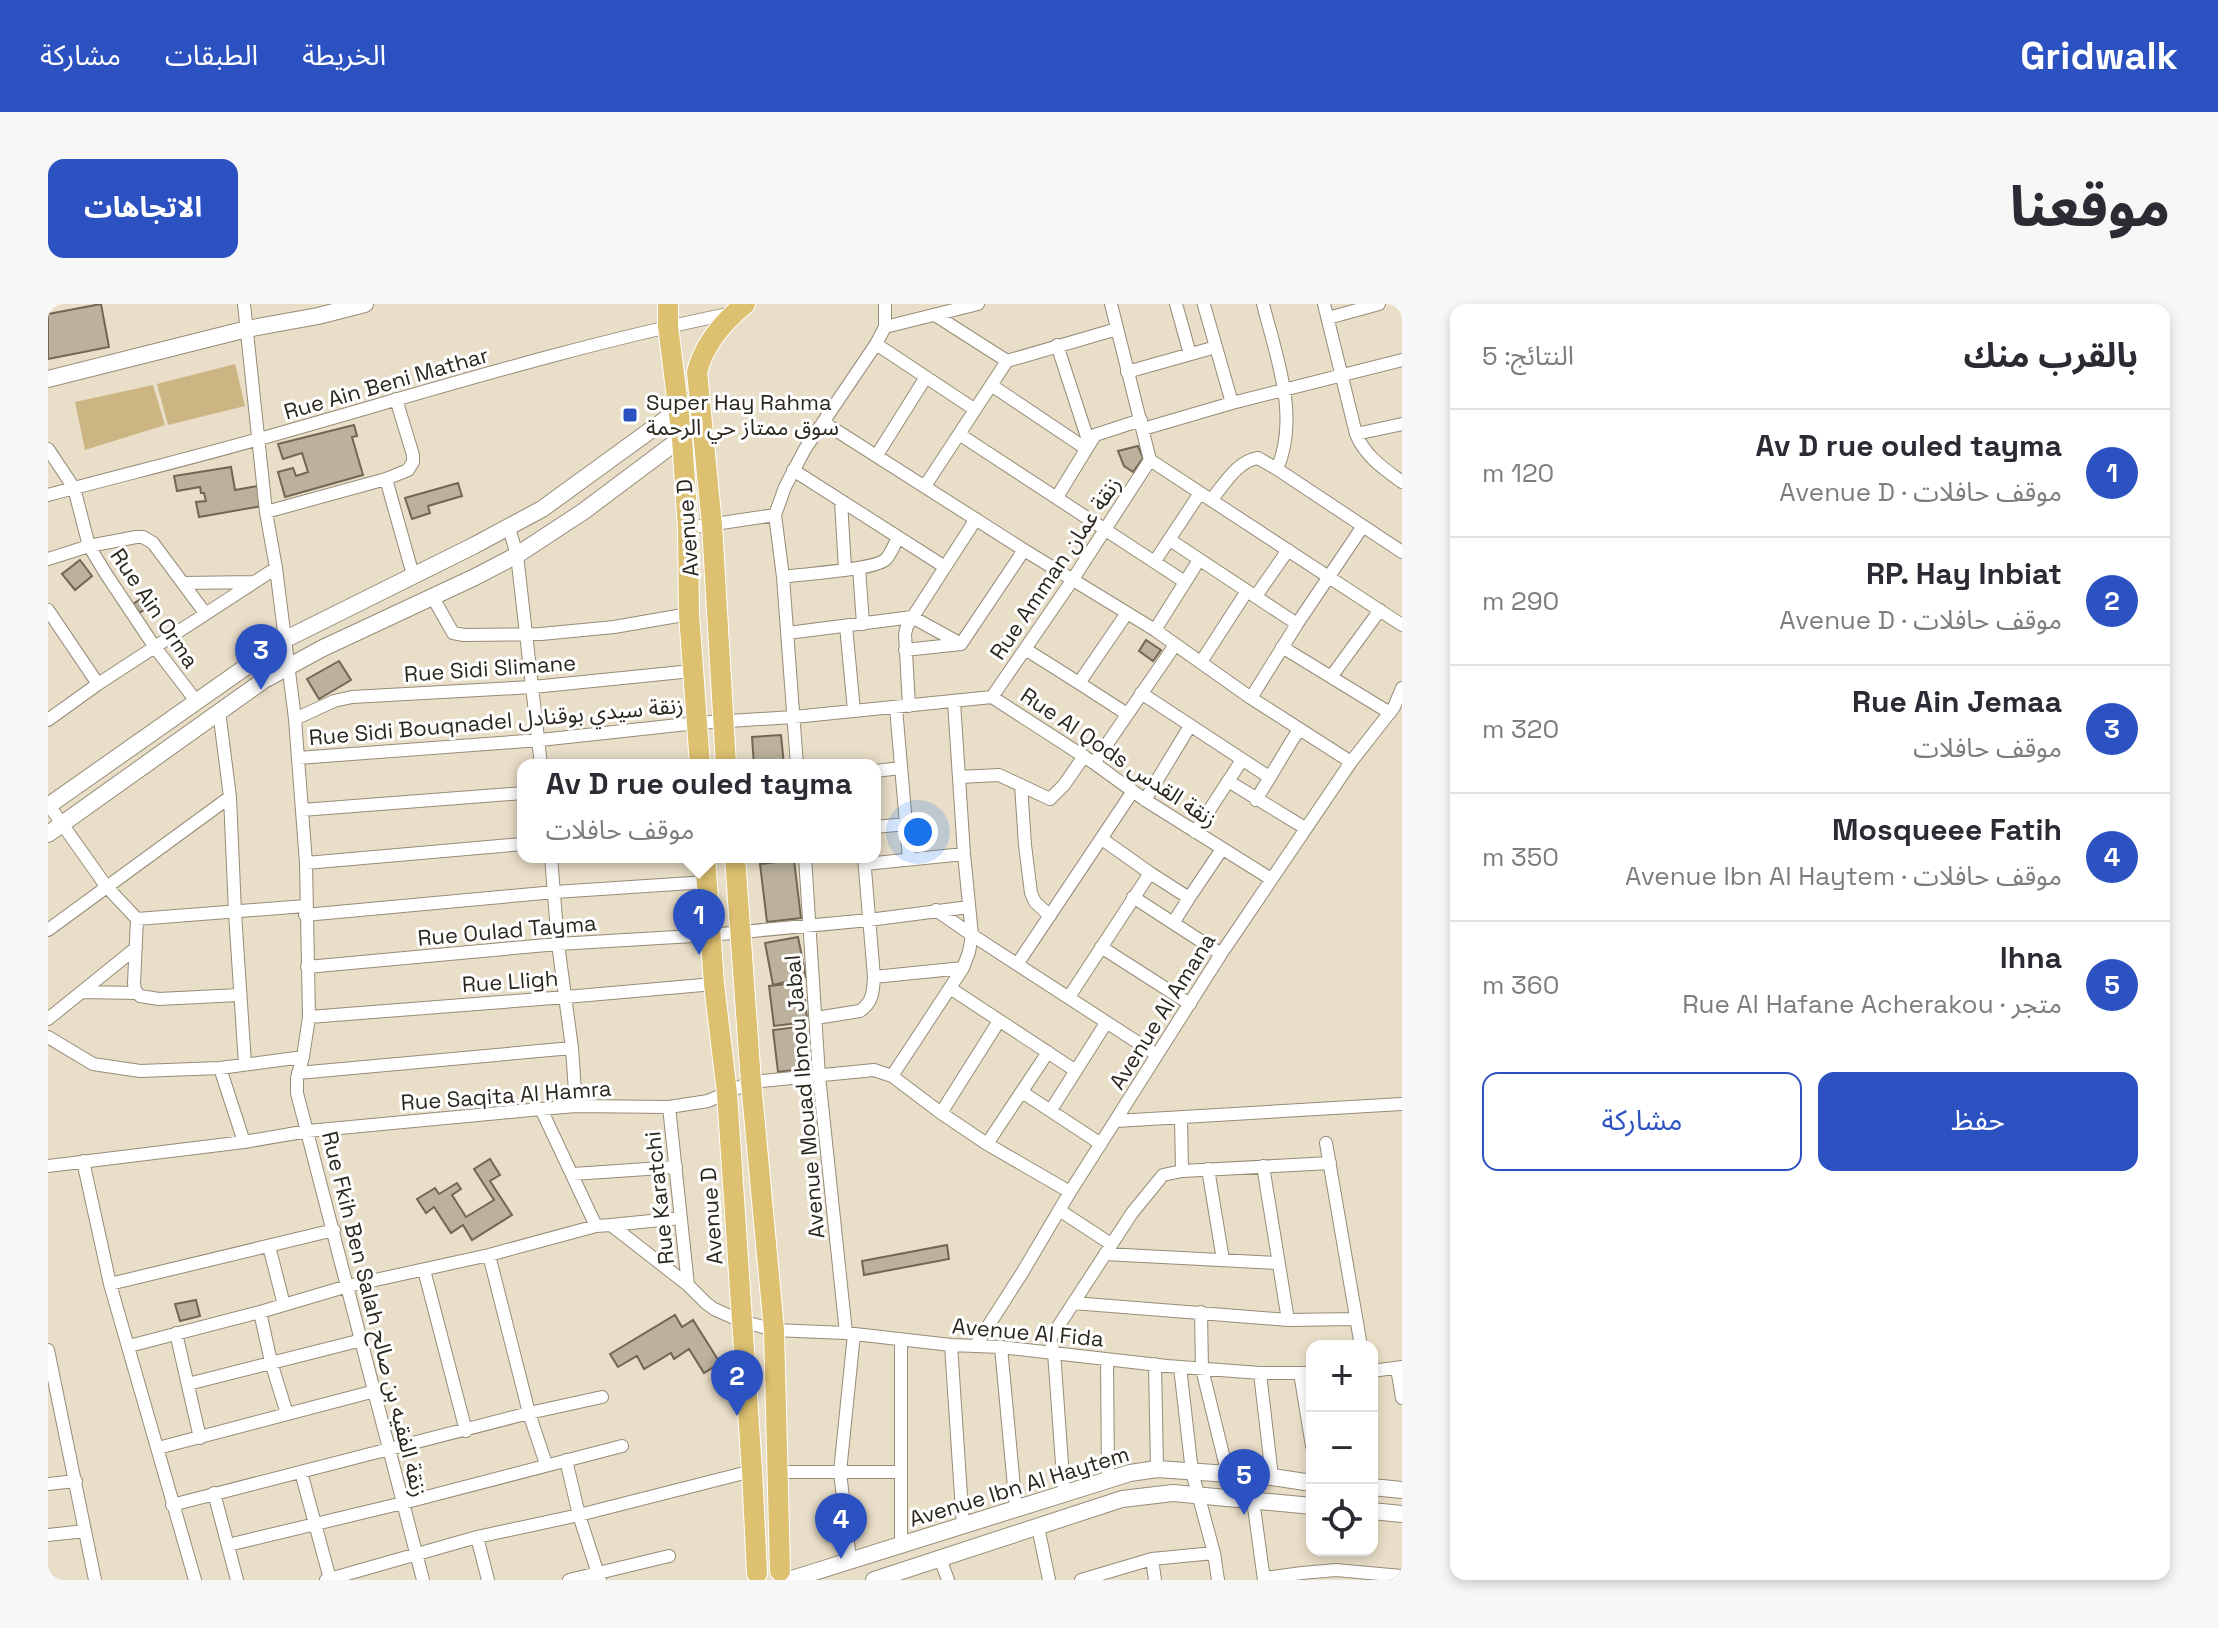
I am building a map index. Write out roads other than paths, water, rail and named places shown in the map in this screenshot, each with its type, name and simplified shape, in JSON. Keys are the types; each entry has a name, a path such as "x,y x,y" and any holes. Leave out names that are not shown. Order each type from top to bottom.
{"main road":[{"name":"Avenue D","path":"668,304 682,438 692,671 700,759"},
{"name":"Avenue D","path":"725,759 712,525 697,372 712,339 740,308"},
{"name":"Avenue D","path":"705,863 714,984 727,1093 752,1471 753,1577"},
{"path":"735,863 751,1082 774,1330 779,1472 788,1577 772,1570 753,1577"}],"street":[{"name":"Rue Fkih Ben Salah زنقة الفقيه بن صالح","path":"244,304 266,512 295,719 306,863 309,1017 297,1093 423,1580"},
{"path":"48,379 247,329 365,304"},
{"path":"797,759 788,633 775,515 793,470 885,327 885,304"},
{"path":"885,327 978,304"},
{"path":"1111,304 1150,460 1402,625"},
{"path":"1263,304 1284,390 1286,442 1277,469"},
{"path":"1324,304 1356,434 1366,453 1402,482"},
{"path":"1328,318 1379,304"},
{"path":"1190,354 1177,308 1206,305 1232,403"},
{"name":"Rue Ain Beni Mathar","path":"48,495 740,308"},
{"path":"935,315 1007,361"},
{"path":"925,486 1007,361 1117,329"},
{"path":"876,344 974,409"},
{"path":"1057,345 1087,446"},
{"path":"1127,372 1216,347"},
{"path":"1057,497 1087,446 1099,433 1402,360"},
{"path":"877,455 926,377"},
{"path":"991,385 1087,446"},
{"path":"239,995 159,999 143,998 137,993 134,983 137,919 55,829 48,805 284,640 542,509 699,395"},
{"path":"266,512 408,470 413,462 396,399"},
{"path":"55,829 287,666 517,555 565,525 702,421"},
{"path":"823,422 1155,630 1251,698 1351,762"},
{"path":"1356,434 1402,424"},
{"path":"959,434 1185,582"},
{"name":"Rue Ain Orma","path":"48,449 74,488 89,546 154,646 196,701"},
{"path":"1155,561 1206,497 1245,461 1258,458 1402,552"},
{"name":"Rue Amman زنقة عمان","path":"992,697 1150,460"},
{"path":"793,470 945,567"},
{"path":"386,479 413,575"},
{"path":"841,501 845,569"},
{"path":"688,528 775,515"},
{"path":"909,859 901,768 905,634 912,617 976,519"},
{"path":"1251,698 1363,526"},
{"path":"509,528 517,555 541,759"},
{"path":"48,559 89,546 143,537 153,543 205,613"},
{"path":"783,577 859,568 884,561 898,538"},
{"path":"1170,540 1297,624"},
{"path":"961,644 1024,550"},
{"path":"1201,662 1288,550"},
{"path":"1155,630 1199,560"},
{"path":"48,720 154,646 276,568"},
{"path":"859,568 863,624"},
{"path":"184,583 254,582"},
{"path":"432,596 453,633 464,635 527,635 614,627 689,614"},
{"path":"48,610 98,684"},
{"path":"1331,677 1380,610"},
{"path":"1079,683 1127,613"},
{"path":"788,633 912,617 961,644"},
{"path":"846,626 854,711"},
{"path":"905,650 961,644"},
{"path":"959,777 999,775 1046,799 1052,799 1127,714 1175,645"},
{"path":"1282,647 1331,677 1395,709"},
{"path":"1025,649 1127,714"},
{"name":"Rue Sidi Slimane","path":"295,719 334,701 352,697 533,687 692,671"},
{"name":"Avenue Al Amana","path":"976,1345 1221,954 1351,762 1395,709 1402,687"},
{"path":"1141,693 1269,777"},
{"name":"Rue Al Qods زنقة القدس","path":"697,723 794,717 992,697 1089,759 1145,800 1271,879"},
{"path":"954,702 972,935 963,968 892,1076 987,1144 1070,1192"},
{"path":"219,711 230,797 245,1064"},
{"name":"Rue Sidi Bouqnadel زنقة سيدي بوقنادل","path":"298,758 540,740 697,723"},
{"path":"1145,800 1190,726"},
{"path":"1256,800 1299,729"},
{"path":"1195,832 1242,760"},
{"path":"881,770 901,768"},
{"path":"1228,781 1305,828"},
{"path":"1021,785 1031,893 1035,902 1050,916"},
{"path":"1018,963 1133,791"},
{"path":"302,810 517,793"},
{"path":"48,930 230,797"},
{"path":"881,826 906,824"},
{"path":"1102,839 1189,898"},
{"path":"306,863 517,845"},
{"path":"1173,923 1222,849"},
{"path":"881,860 964,854"},
{"path":"552,863 576,1106"},
{"name":"Avenue Mouad Ibnou Jabal","path":"805,863 819,1076 850,1333 840,1472 850,1560"},
{"path":"816,1018 865,1008 873,996 864,863"},
{"path":"1069,997 1150,873"},
{"path":"137,919 707,882"},
{"path":"1133,897 1221,954"},
{"path":"936,910 1157,1055"},
{"name":"Rue Oulad Tayma","path":"307,967 558,944 710,935 869,920 936,910 970,912"},
{"path":"1101,947 1190,1004"},
{"path":"48,1019 136,948"},
{"path":"874,977 963,968"},
{"name":"Rue Lligh","path":"309,1017 714,984"},
{"path":"950,988 1076,1071"},
{"path":"81,992 137,993"},
{"path":"941,1113 999,1021"},
{"path":"1051,1110 1106,1023"},
{"path":"48,1037 93,1064 140,1071 220,1068 303,1057"},
{"path":"298,1073 572,1048"},
{"path":"987,1144 1048,1052"},
{"path":"220,1068 244,1142"},
{"name":"Rue Saqita Al Hamra","path":"48,1166 308,1131 576,1106 669,1107 708,1101 751,1082 874,1070 892,1076"},
{"path":"1022,1092 1101,1144"},
{"path":"1116,1121 1402,1104"},
{"name":"Rue Karatchi","path":"669,1107 688,1285"},
{"path":"541,1109 596,1226"},
{"path":"1181,1118 1182,1171"},
{"path":"1326,1143 1360,1340"},
{"path":"83,1161 110,1284 195,1580"},
{"path":"1064,1492 1054,1352 1050,1339 1132,1213 1157,1181 1163,1175 1182,1171 1330,1163"},
{"path":"1263,1166 1288,1320"},
{"path":"573,1174 676,1167"},
{"path":"1208,1169 1223,1260"},
{"path":"1059,1210 1108,1249 1277,1263"},
{"path":"129,1346 348,1286 489,1255 596,1226 681,1218"},
{"name":"Avenue Al Fida","path":"611,1225 688,1285 706,1303 741,1321 774,1330 850,1333 901,1341 1001,1347 1202,1369 1306,1373"},
{"path":"110,1284 334,1230"},
{"path":"269,1246 284,1305"},
{"path":"489,1255 529,1413 546,1464"},
{"path":"424,1270 466,1431"},
{"path":"1073,1303 1288,1320 1356,1319"},
{"path":"260,1312 287,1414"},
{"path":"1201,1312 1202,1369 1228,1475"},
{"path":"176,1333 200,1438"},
{"path":"188,1384 362,1340"},
{"path":"901,1341 901,1545"},
{"path":"951,1345 963,1526"},
{"path":"1001,1347 1016,1509"},
{"path":"48,1350 50,1374 76,1481 95,1580"},
{"path":"1107,1359 1108,1479"},
{"path":"1155,1364 1157,1469"},
{"path":"1180,1367 1192,1472 1214,1553 1218,1580"},
{"path":"1378,1370 1400,1367 1402,1398"},
{"path":"1260,1373 1272,1477"},
{"path":"158,1448 375,1391"},
{"path":"172,1505 602,1397"},
{"path":"48,1429 63,1428"},
{"path":"228,1545 622,1446"},
{"path":"566,1460 579,1515 599,1576"},
{"name":"Avenue Ibn Al Haytem","path":"788,1577 1130,1473 1157,1469 1306,1482"},
{"path":"301,1472 328,1579 361,1575 416,1554 477,1537 579,1515 752,1471"},
{"path":"779,1472 900,1472"},
{"path":"48,1484 76,1481"},
{"path":"1378,1488 1402,1490"},
{"path":"214,1493 237,1580"},
{"name":"Avenue Ibn Al Haytem","path":"874,1580 1122,1499 1173,1493 1306,1505"},
{"path":"1253,1500 1264,1579 1336,1570 1402,1576"},
{"path":"1378,1512 1402,1514"},
{"path":"1038,1527 1049,1580"},
{"path":"48,1535 85,1531"},
{"path":"477,1537 488,1580"},
{"path":"1081,1580 1108,1576 1152,1559 1214,1553"},
{"path":"569,1580 599,1576 669,1556"},
{"path":"940,1558 948,1580"},
{"path":"1152,1559 1155,1580"}],"place":[{"name":"Super Hay Rahma سوق ممتاز حي الرحمة","path":"630,415"},
{"name":"Rue Ain Jemaa","path":"261,690"},
{"name":"Av D rue ouled tayma","path":"699,955"},
{"name":"RP. Hay Inbiat","path":"737,1416"},
{"name":"lhna","path":"1244,1515"},
{"name":"Mosqueee Fatih","path":"841,1559"}]}
